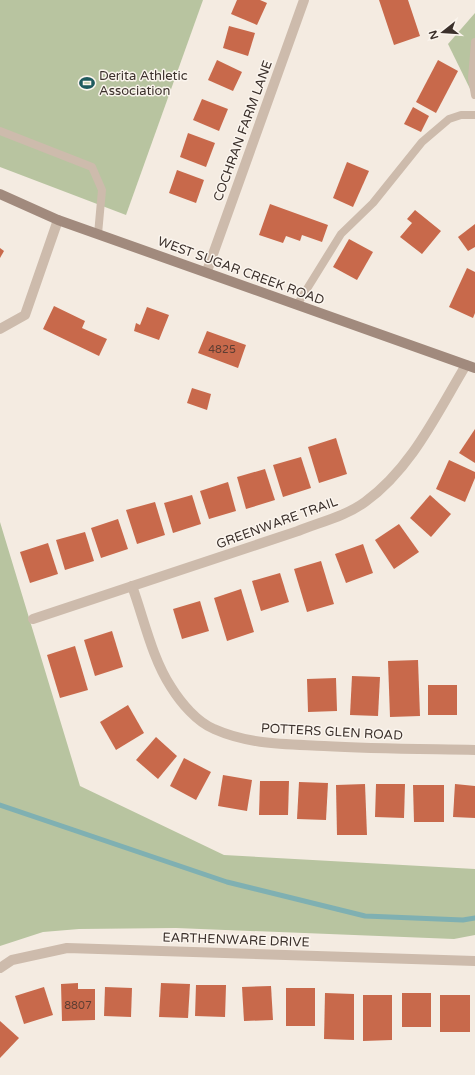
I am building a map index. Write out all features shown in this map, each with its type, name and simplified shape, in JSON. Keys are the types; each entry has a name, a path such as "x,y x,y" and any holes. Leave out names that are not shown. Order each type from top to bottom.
{"main road":[{"name":"WEST SUGAR CREEK ROAD","path":"0,194 58,220 207,271 470,367"}],"street":[{"name":"COCHRAN FARM LANE","path":"207,271 304,0"},
{"path":"0,329 25,315 58,220"},
{"name":"GREENWARE TRAIL","path":"33,619 298,531 340,515 364,502 390,482 410,457 470,367"},
{"name":"POTTERS GLEN ROAD","path":"132,586 158,661 171,687 191,712 212,728 238,738 261,743 365,748 475,750"},
{"name":"EARTHENWARE DRIVE","path":"0,968 12,960 67,948 475,962"}],"lane":[{"path":"475,42 472,78 475,95"},
{"path":"297,305 341,234 373,203 422,142 449,119 461,115 475,115"},
{"path":"0,131 92,167 102,190 98,234"}],"green space":[{"name":"Derita Athletic Association","path":"0,0 203,0 126,215 0,167"},
{"path":"475,13 475,99 448,44"},
{"path":"0,522 80,786 224,855 475,869 475,935 454,939 176,928 79,929 43,932 0,946"}],"building":[{"path":"237,0 260,0 267,3 257,25 231,14"},
{"path":"379,0 408,0 420,36 394,45"},
{"path":"229,26 255,33 248,56 223,48"},
{"path":"217,60 242,72 233,91 208,80"},
{"path":"438,60 458,71 436,113 416,102"},
{"path":"202,99 228,109 219,131 193,120"},
{"path":"413,107 429,116 421,132 404,124"},
{"path":"188,133 215,143 206,167 180,157"},
{"path":"347,162 369,171 353,207 333,198"},
{"path":"177,170 204,180 196,203 169,193"},
{"path":"270,204 328,225 322,242 302,235 300,241 286,236 283,243 259,235"},
{"path":"415,210 441,231 422,254 400,237 412,223 407,219"},
{"path":"475,224 475,247 468,251 458,237"},
{"path":"349,239 373,252 357,280 333,267"},
{"path":"0,248 4,251 0,258"},
{"path":"467,268 475,272 475,313 473,318 449,307"},
{"path":"54,306 85,321 82,328 107,339 99,356 43,329"},
{"path":"147,307 169,315 159,340 134,331 136,323 140,325"},
{"path":"207,331 246,345 238,368 198,353"},
{"path":"192,388 211,394 207,410 187,403"},
{"path":"475,429 475,463 459,453"},
{"path":"336,438 347,474 319,483 308,447"},
{"path":"301,457 311,488 283,497 273,465"},
{"path":"449,460 475,472 475,478 465,502 436,489"},
{"path":"265,469 275,500 246,509 237,477"},
{"path":"228,482 236,511 209,519 200,491"},
{"path":"192,495 201,524 173,533 164,503"},
{"path":"430,495 451,514 431,537 410,518"},
{"path":"155,502 165,535 137,544 126,510"},
{"path":"118,519 128,549 101,558 91,528"},
{"path":"399,524 419,552 394,569 375,540"},
{"path":"85,532 94,561 65,570 56,540"},
{"path":"48,543 58,574 30,583 20,552"},
{"path":"363,544 373,573 346,583 335,554"},
{"path":"321,561 334,604 307,612 294,569"},
{"path":"280,573 289,602 261,611 252,581"},
{"path":"241,589 254,632 227,641 214,598"},
{"path":"200,601 209,631 182,639 173,609"},
{"path":"112,631 123,667 95,676 84,640"},
{"path":"75,646 88,690 60,698 47,655"},
{"path":"418,660 420,716 390,717 388,661"},
{"path":"352,676 380,677 378,716 350,715"},
{"path":"336,678 337,711 308,712 307,679"},
{"path":"428,685 457,685 457,715 428,715"},
{"path":"128,705 144,733 116,750 100,722"},
{"path":"156,737 177,756 158,779 136,760"},
{"path":"184,758 211,772 196,800 170,786"},
{"path":"223,775 252,780 247,811 218,806"},
{"path":"260,781 289,781 288,815 259,815"},
{"path":"299,782 328,783 326,820 297,819"},
{"path":"365,784 367,835 337,835 336,785"},
{"path":"376,784 405,784 404,818 375,817"},
{"path":"455,784 475,786 475,818 453,817"},
{"path":"413,785 444,785 444,822 414,822"},
{"path":"78,983 78,989 95,989 95,1020 62,1021 61,984"},
{"path":"161,983 190,984 188,1018 159,1017"},
{"path":"196,985 226,985 225,1017 195,1016"},
{"path":"271,986 273,1020 244,1021 242,987"},
{"path":"44,987 53,1015 24,1024 15,996"},
{"path":"105,987 132,988 131,1017 104,1016"},
{"path":"286,988 315,988 315,1026 286,1026"},
{"path":"325,993 354,994 354,1040 324,1039"},
{"path":"402,993 431,993 431,1027 402,1027"},
{"path":"363,995 392,995 392,1040 363,1041"},
{"path":"440,995 470,995 470,1032 440,1032"},
{"path":"0,1021 19,1038 0,1058"}],"waterway":[{"path":"0,805 227,882 365,916 463,920 475,918"}],"place":[{"name":"Derita Athletic Association","path":"87,83"}]}
